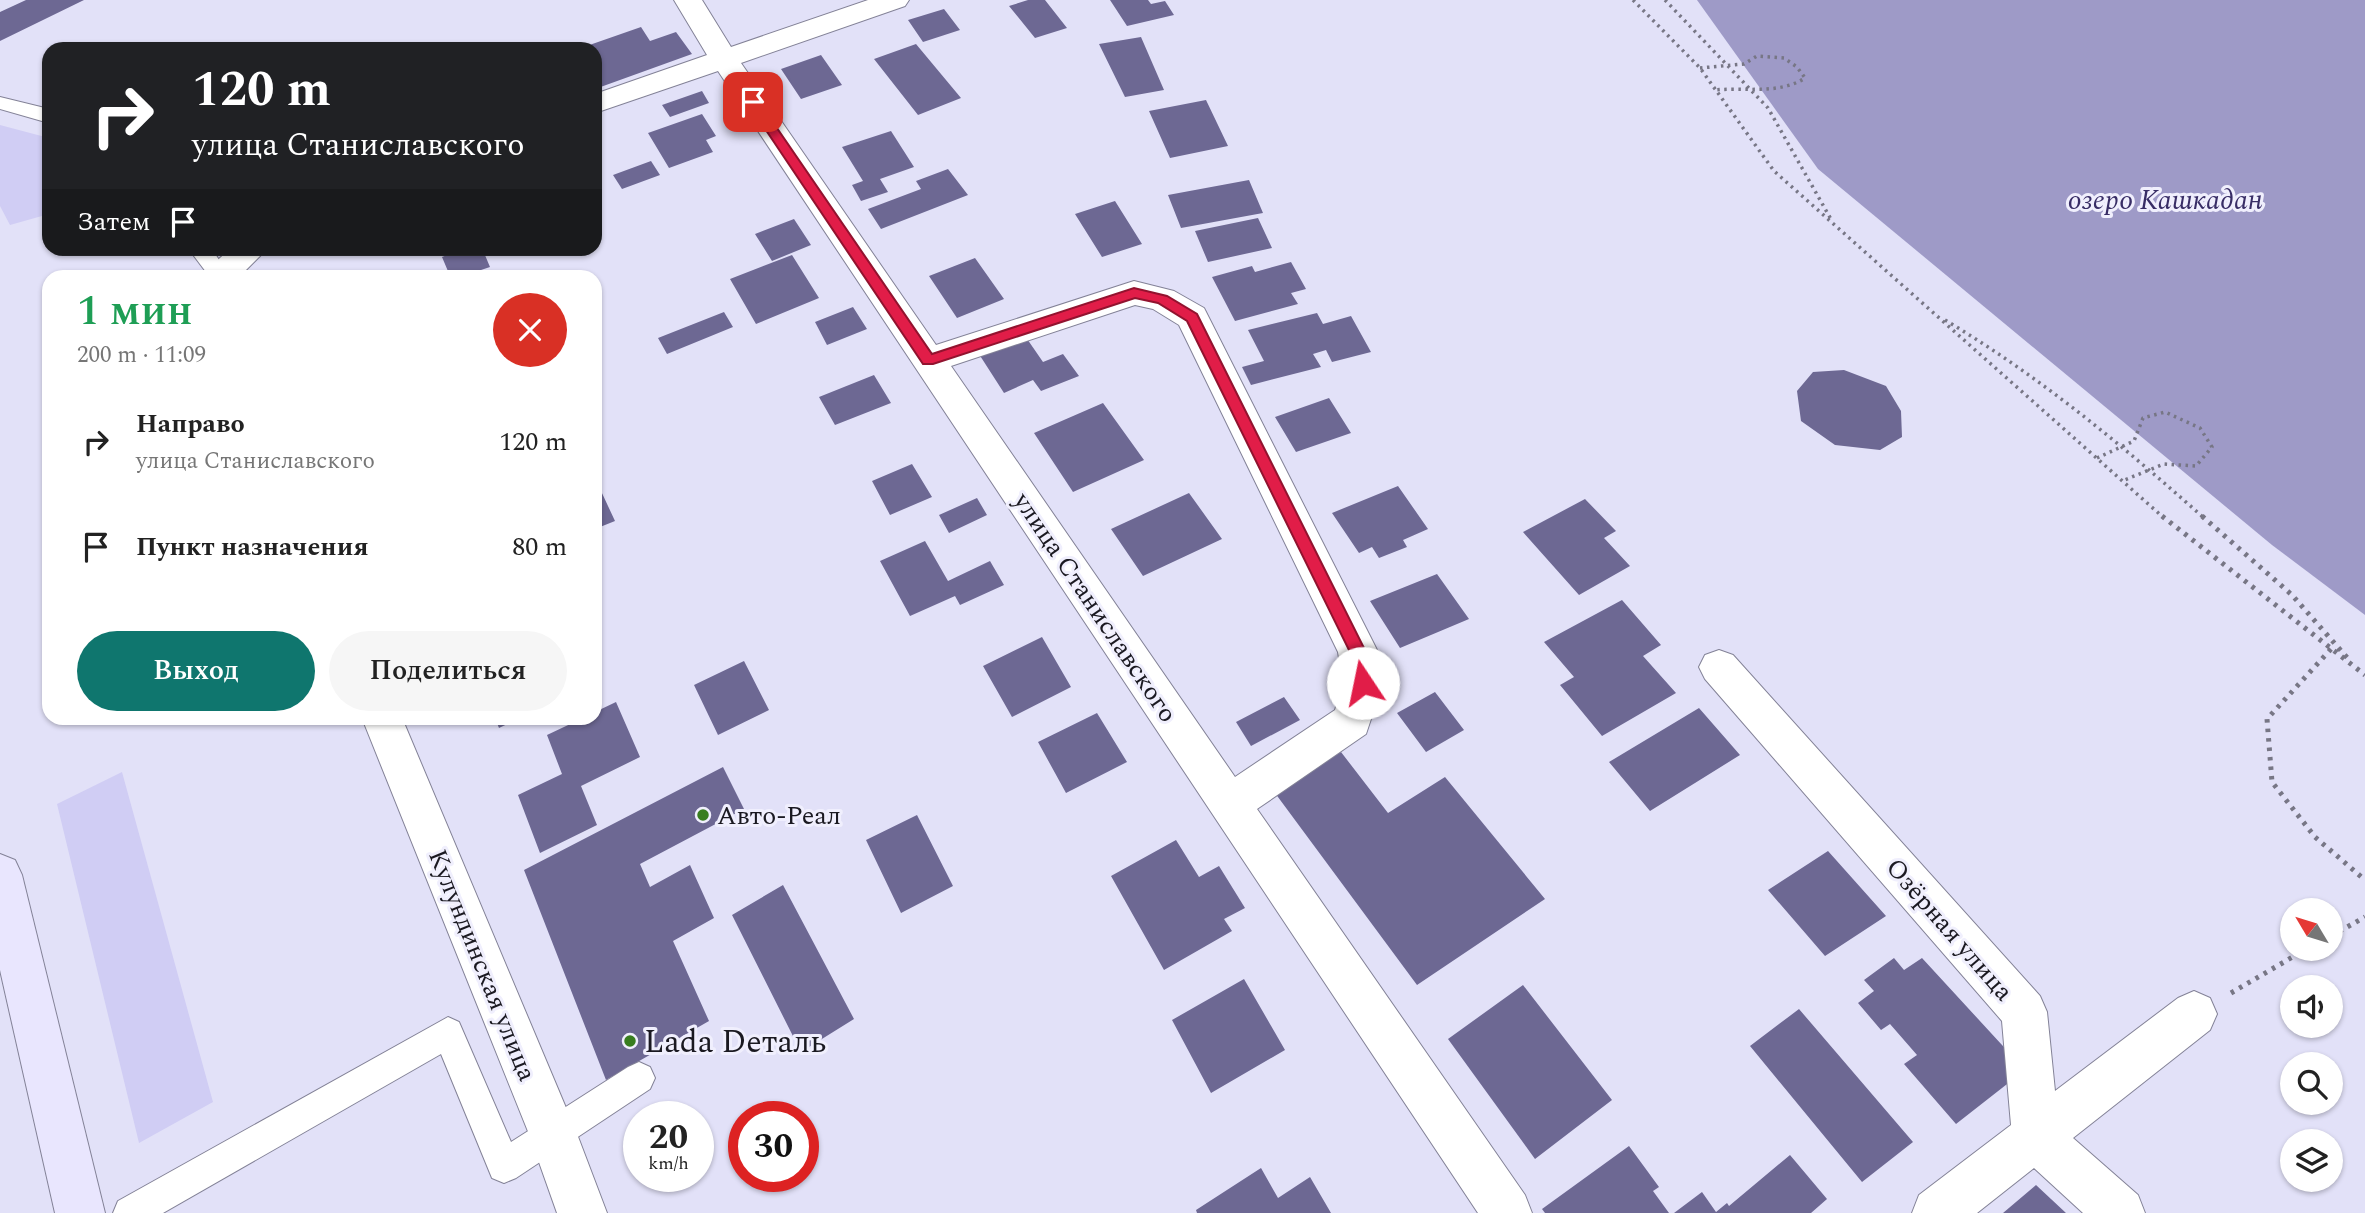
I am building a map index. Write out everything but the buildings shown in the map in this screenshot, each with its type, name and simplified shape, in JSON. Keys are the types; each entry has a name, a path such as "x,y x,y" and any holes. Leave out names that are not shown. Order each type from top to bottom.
{"main road":[{"path":"0,874 80,1213"}],"street":[{"name":"улица Станиславского","path":"688,0 724,59 1507,1213"},
{"path":"602,102 895,0"},
{"path":"227,270 243,256"},
{"path":"928,360 1134,293 1162,299 1192,317 1358,652 1363,683 1352,721 1230,804"},
{"name":"Озёрная улица","path":"1719,667 2024,1012 2036,1137"},
{"name":"Кулундинская улица","path":"385,725 553,1134 582,1213"},
{"path":"1937,1213 2194,1014"},
{"path":"2036,1137 2120,1213"}],"lane":[{"path":"0,103 42,114"},
{"path":"130,1213 449,1033 504,1166 639,1078"}],"path":[{"path":"1633,0 1700,68 1774,171 2182,534 2365,675"},
{"path":"1665,0 1768,108 1835,225"},
{"path":"1700,68 1744,64 1757,56 1784,58 1797,67 1805,78 1798,85 1783,89 1748,87 1715,90"},
{"path":"1935,314 2005,356 2151,469 2292,595 2359,670"},
{"path":"2097,458 2134,441 2143,418 2165,412 2200,428 2211,447 2196,466 2164,464 2123,481"},
{"path":"2331,649 2267,719 2272,782 2315,837 2365,880"},
{"path":"2343,929 2365,917"},
{"path":"2194,1014 2286,961"}],"shaded area":[{"path":"0,125 42,136 42,216 10,225 0,206"},
{"path":"122,772 213,1102 139,1143 57,804"}],"water":[{"name":"озеро Кашкадан","path":"1697,0 2365,0 2365,615 2272,545 1818,169"}],"place":[{"name":"Авто-Реал","path":"703,815"},
{"name":"Lada Dеталь","path":"630,1041"}],"route":[{"path":"753,102 928,360 1134,293 1162,299 1192,317 1358,652 1363,683"}]}
